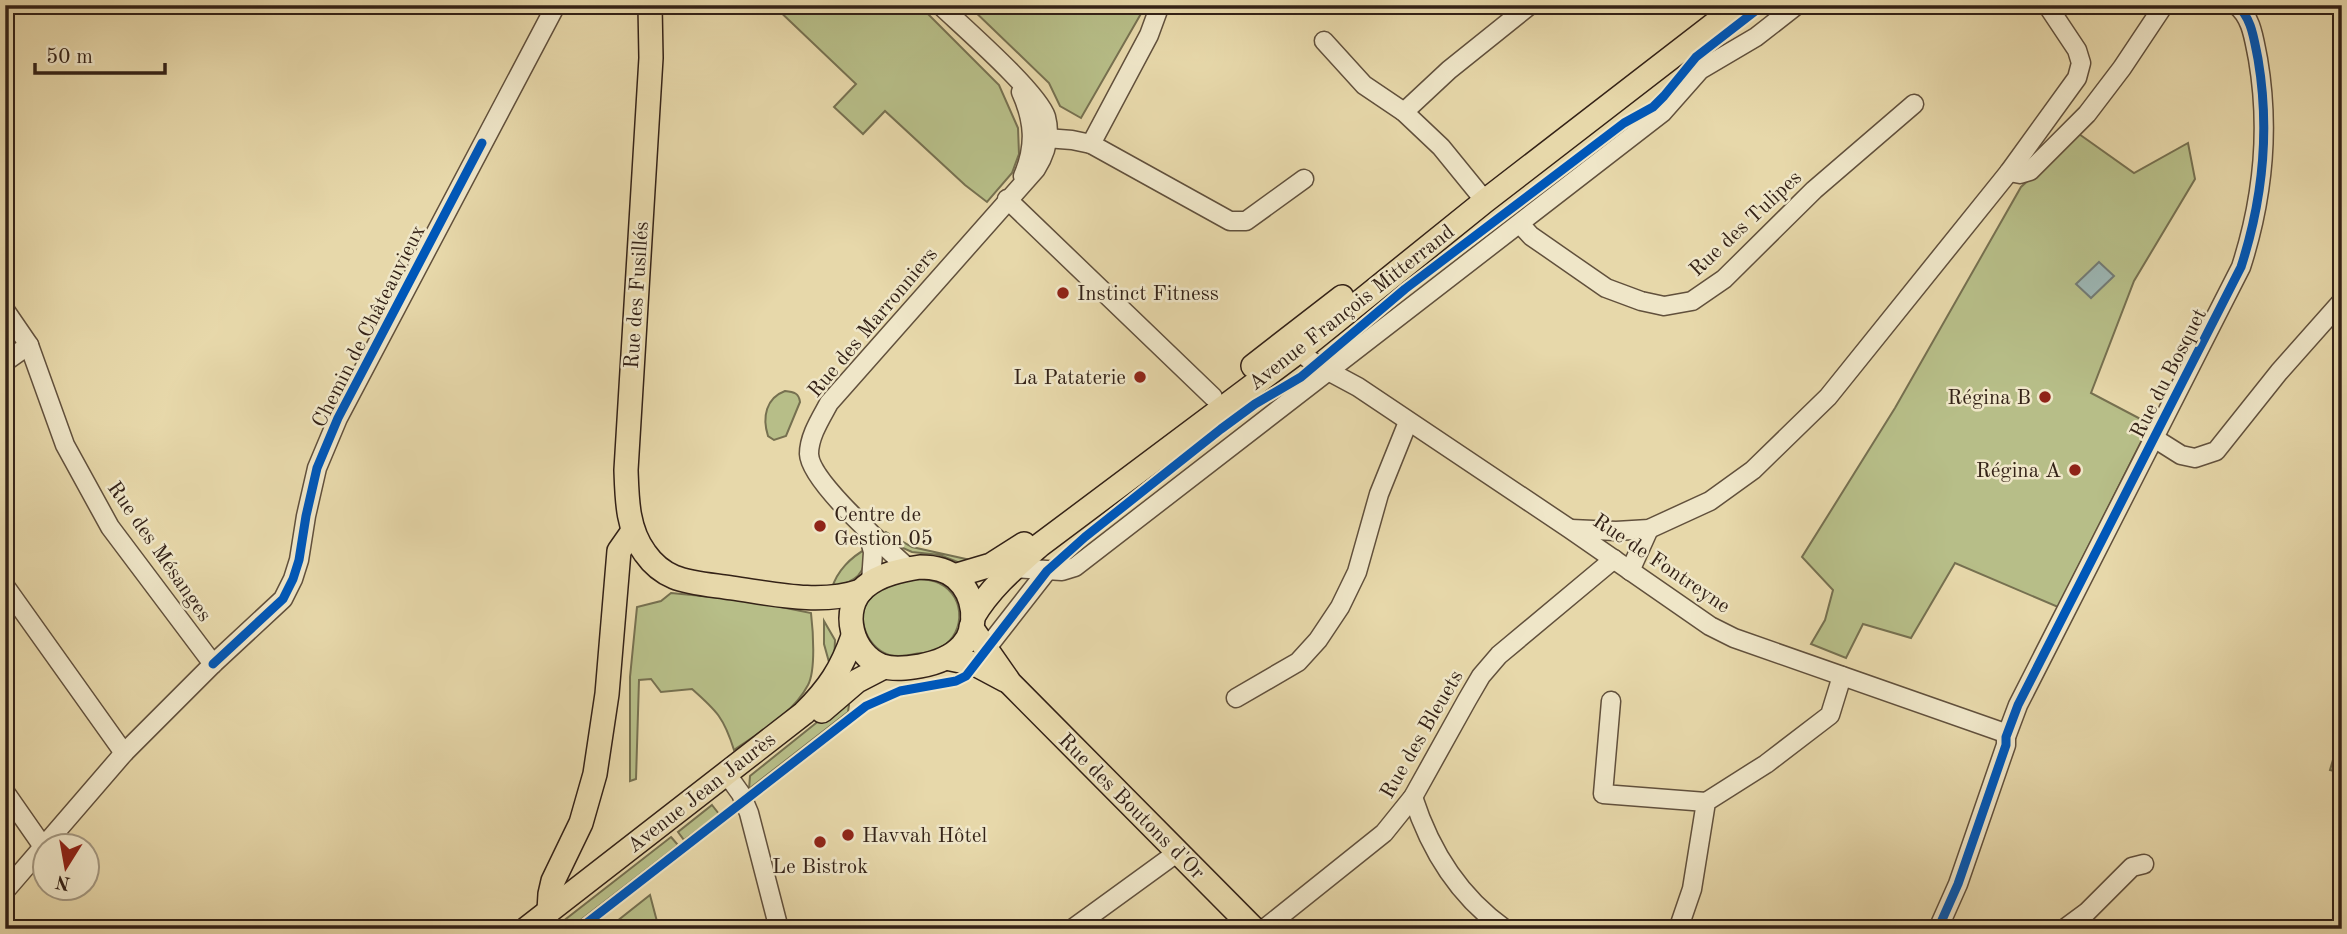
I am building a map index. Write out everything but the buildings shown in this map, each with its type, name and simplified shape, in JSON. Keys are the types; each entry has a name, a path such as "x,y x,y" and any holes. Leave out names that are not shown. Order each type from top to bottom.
{"main road":[{"name":"Rue des Fusillés","path":"633,531 627,496 627,432 651,58 650,5"},
{"name":"Rue des Fusillés","path":"651,58 666,5"},
{"name":"Avenue François Mitterrand","path":"972,622 987,596 1040,545 1314,351 1334,314 1716,5"},
{"name":"Avenue François Mitterrand","path":"1481,197 1739,5"},
{"path":"1314,351 1334,314"},
{"name":"Avenue François Mitterrand","path":"954,576 991,565 1008,556 1213,397 1314,351"},
{"path":"547,920 553,881 581,823 595,774 607,694 619,551 633,531 645,553 675,578 792,597 847,596 889,574 932,567 954,576 969,596 972,622 962,646 935,663 907,668 884,667 864,656 853,633 853,610 866,587"},
{"path":"792,597 820,608 853,633"},
{"name":"Rue des Boutons d'Or","path":"972,622 986,649 1010,683 1254,929"},
{"name":"Avenue Jean Jaurès","path":"526,929 547,920 729,777 804,713 827,690 845,660 853,633"},
{"name":"Rue des Boutons d'Or","path":"946,658 975,664 1010,683"},
{"name":"Avenue Jean Jaurès","path":"729,777 789,738 857,681 884,667"}],"street":[{"name":"Chemin de Châteauvieux","path":"57,832 124,753 283,599 299,560 317,468 338,418 556,5"},
{"name":"Rue des Marronniers","path":"909,569 867,530 816,473 809,456 811,442 829,403 1013,192 1041,138 1013,76 940,5"},
{"path":"1091,144 1149,35 1160,5"},
{"path":"1404,112 1449,70 1530,5"},
{"path":"1014,568 1062,571 1075,567 1314,351 1520,224 1662,113 1700,70 1756,37 1797,5"},
{"path":"2009,172 2020,174 2030,171 2087,114 2164,5"},
{"name":"Rue du Bosquet","path":"1938,929 1958,884 1992,791 2006,737 2018,705 2241,267 2258,204 2264,155 2264,114 2253,30 2242,9 2236,5"},
{"path":"1570,529 1649,529 1710,501 1754,470 1828,397 2009,172 2077,78 2081,64 2077,50 2050,6"},
{"path":"1324,41 1364,85 1404,112 1441,147 1481,197"},
{"name":"Rue des Tulipes","path":"1520,224 1531,236 1606,288 1664,306 1692,301 1724,279 1814,190 1914,104"},
{"path":"1041,138 1091,144 1230,221 1245,221 1304,179"},
{"path":"1013,192 1213,397"},
{"path":"2154,438 2181,455 2195,458 2216,451 2342,301"},
{"name":"Rue des Mésanges","path":"5,310 29,345 65,445 110,527 213,664"},
{"path":"5,362 29,345"},
{"name":"Rue de Fontreyne","path":"1314,351 1358,387 1408,422 1710,626 1734,638 2002,732 2006,737"},
{"path":"1236,698 1298,662 1318,640 1340,607 1357,572 1379,494 1408,422"},
{"path":"1630,571 1649,529"},
{"path":"866,587 873,552 867,530"},
{"name":"Rue des Bleuets","path":"1264,929 1384,833 1413,797 1481,676 1499,655 1614,559"},
{"path":"986,649 1047,571"},
{"path":"5,586 124,753"},
{"path":"1611,701 1595,794 1706,802 1766,764 1830,715 1842,676"},
{"path":"729,777 741,794 749,813 779,929"},
{"path":"5,792 33,832"},
{"path":"1413,797 1424,830 1443,865 1466,895 1505,929"},
{"path":"1676,929 1692,889 1706,802"},
{"path":"1077,927 1178,852"},
{"name":"Chemin de Châteauvieux","path":"5,891 32,861"},
{"path":"2064,929 2087,912 2133,867 2144,863"}],"green space":[{"path":"773,5 919,5 999,85 1018,128 1019,154 1012,173 987,202 885,111 863,134 834,107 856,84"},
{"path":"968,5 1146,5 1081,118 1060,106 1049,83"},
{"path":"2079,134 2134,173 2188,143 2195,179 2134,281 2091,393 2150,424 2058,607 1955,563 1911,638 1863,624 1846,658 1811,644 1825,620 1833,590 1802,557 1895,408 2021,187"},
{"path":"785,391 796,394 800,402 786,436 774,440 768,436 766,429 767,409 773,398"},
{"path":"886,532 912,547 975,561 960,563 940,555 912,552 896,545 883,534"},
{"path":"866,549 864,565 858,576 832,588 845,565"},
{"path":"913,579 933,581 948,589 958,607 957,628 946,645 934,651 905,656 889,655 874,645 868,637 864,628 864,610 867,601 877,591"},
{"path":"671,593 745,600 811,613 811,678 802,695 785,714 734,750 719,716 692,689 661,692 651,679 639,680 636,779 630,781 630,677 637,607 661,601"},
{"path":"824,621 835,640 834,664 829,662 824,644"},
{"path":"846,699 848,712 749,789 750,776"},
{"path":"2342,729 2342,773 2330,770"},
{"path":"712,805 719,814 684,840 678,832"},
{"path":"671,837 678,845 569,929 553,929"},
{"path":"650,895 659,929 607,929"}],"water":[{"path":"2099,262 2114,276 2091,298 2076,284"}],"cycle path":[{"path":"579,929 866,706 900,691 956,681 966,676 1047,571 1085,537 1221,429 1255,404 1301,377 1405,289 1624,123 1653,107 1696,57 1763,5"},
{"path":"1938,929 1958,884 2018,705 2241,267 2259,190 2264,112 2254,37 2246,16 2236,5"},
{"path":"213,664 283,599 299,560 317,468 338,418 482,143"}],"place":[{"name":"Instinct Fitness","path":"1063,293"},
{"name":"La Pataterie","path":"1140,377"},
{"name":"Régina B","path":"2045,397"},
{"name":"Régina A","path":"2075,470"},
{"name":"Centre de Gestion 05","path":"820,526"},
{"name":"Havvah Hôtel","path":"848,835"},
{"name":"Le Bistrok","path":"820,842"}]}
